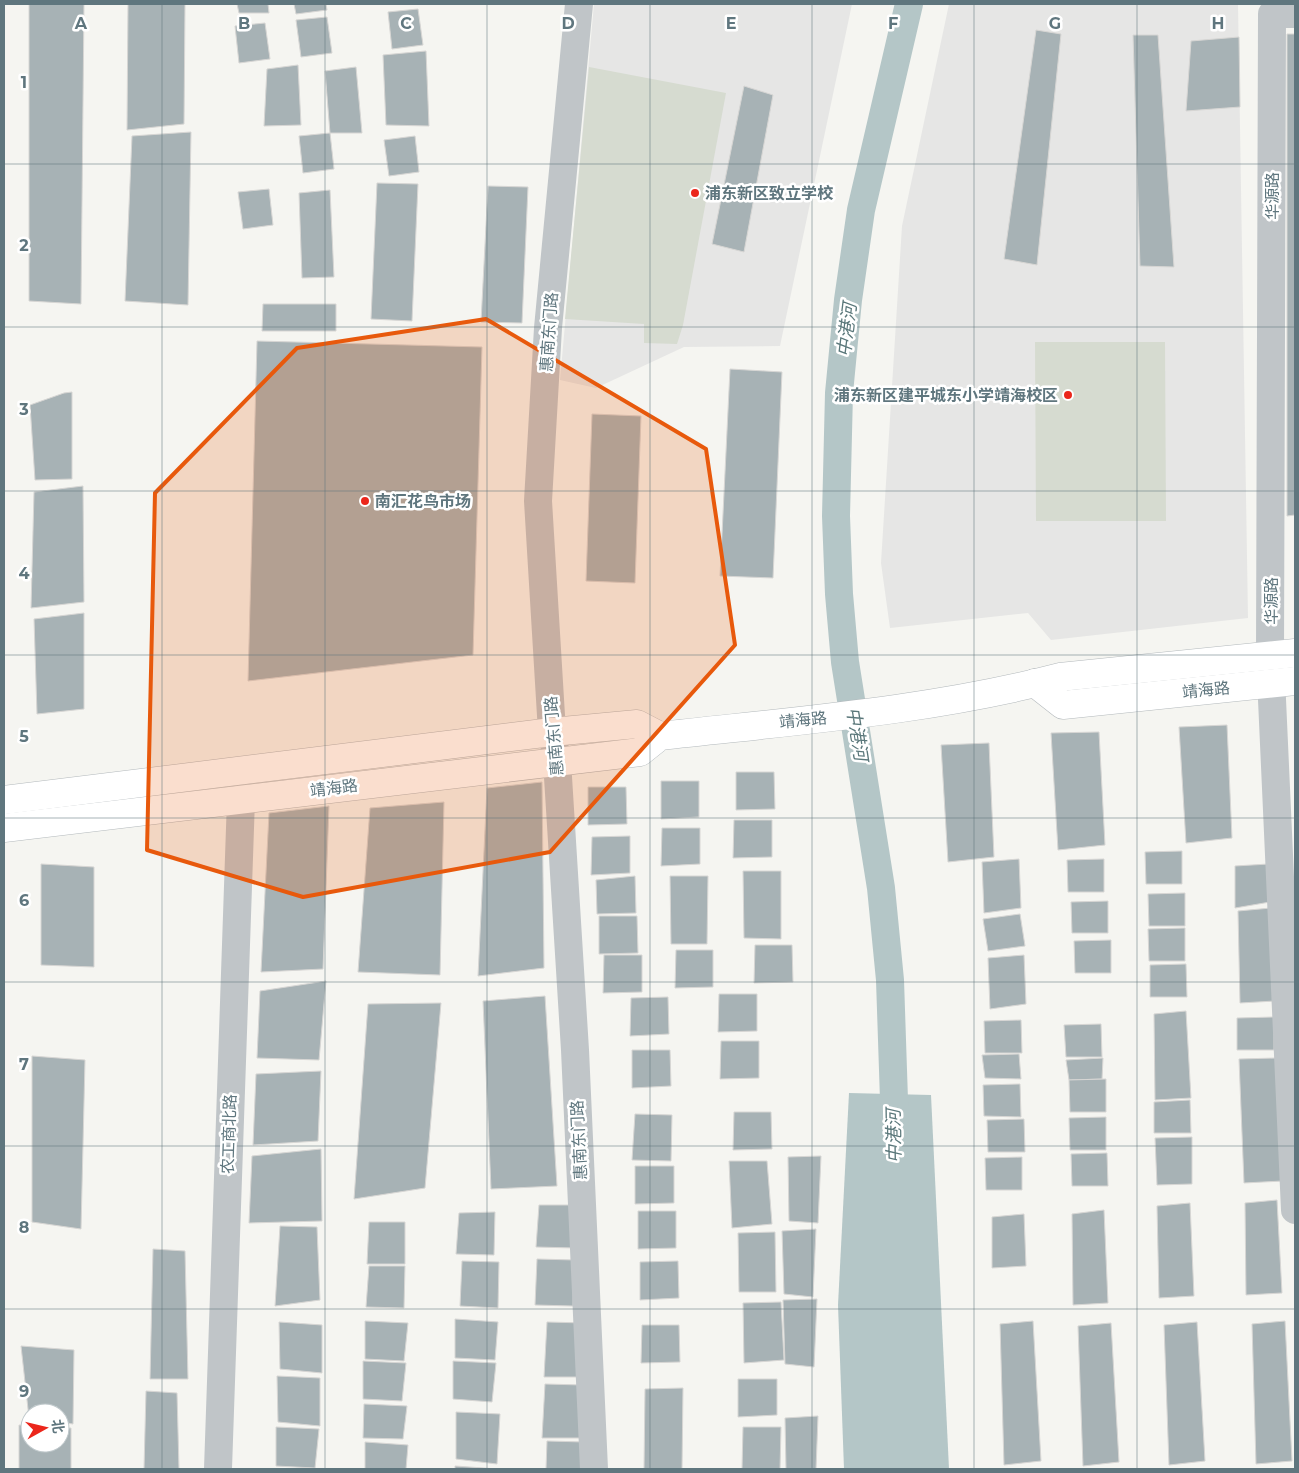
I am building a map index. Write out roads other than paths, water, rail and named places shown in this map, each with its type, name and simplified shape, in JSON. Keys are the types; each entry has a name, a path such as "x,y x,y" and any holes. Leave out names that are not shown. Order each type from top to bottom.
{"main road":[{"name":"靖海路","path":"4,828 640,752 660,736 908,708 1060,677 1283,654"},
{"name":"靖海路","path":"1035,683 1063,705 1283,682"},
{"name":"靖海路","path":"4,800 552,732 637,724 660,736"}],"street":[{"name":"惠南东门路","path":"579,4 548,328 538,501 552,732 556,761 575,1050 594,1469"},
{"name":"华源路","path":"1280,11 1283,682 1295,1210"},
{"name":"农工商北路","path":"218,1469 240,799"}],"water":[{"path":"849,1093 931,1095 949,1469 844,1469 838,1305"}],"waterway":[{"name":"中港河","path":"895,1130 890,980 881,888 845,662 839,594 836,516 839,393 848,300 861,210 909,4"}],"place":[{"name":"浦东新区致立学校","path":"695,193"},
{"name":"浦东新区建平城东小学靖海校区","path":"1068,395"},
{"name":"南汇花鸟市场","path":"365,501"}]}
